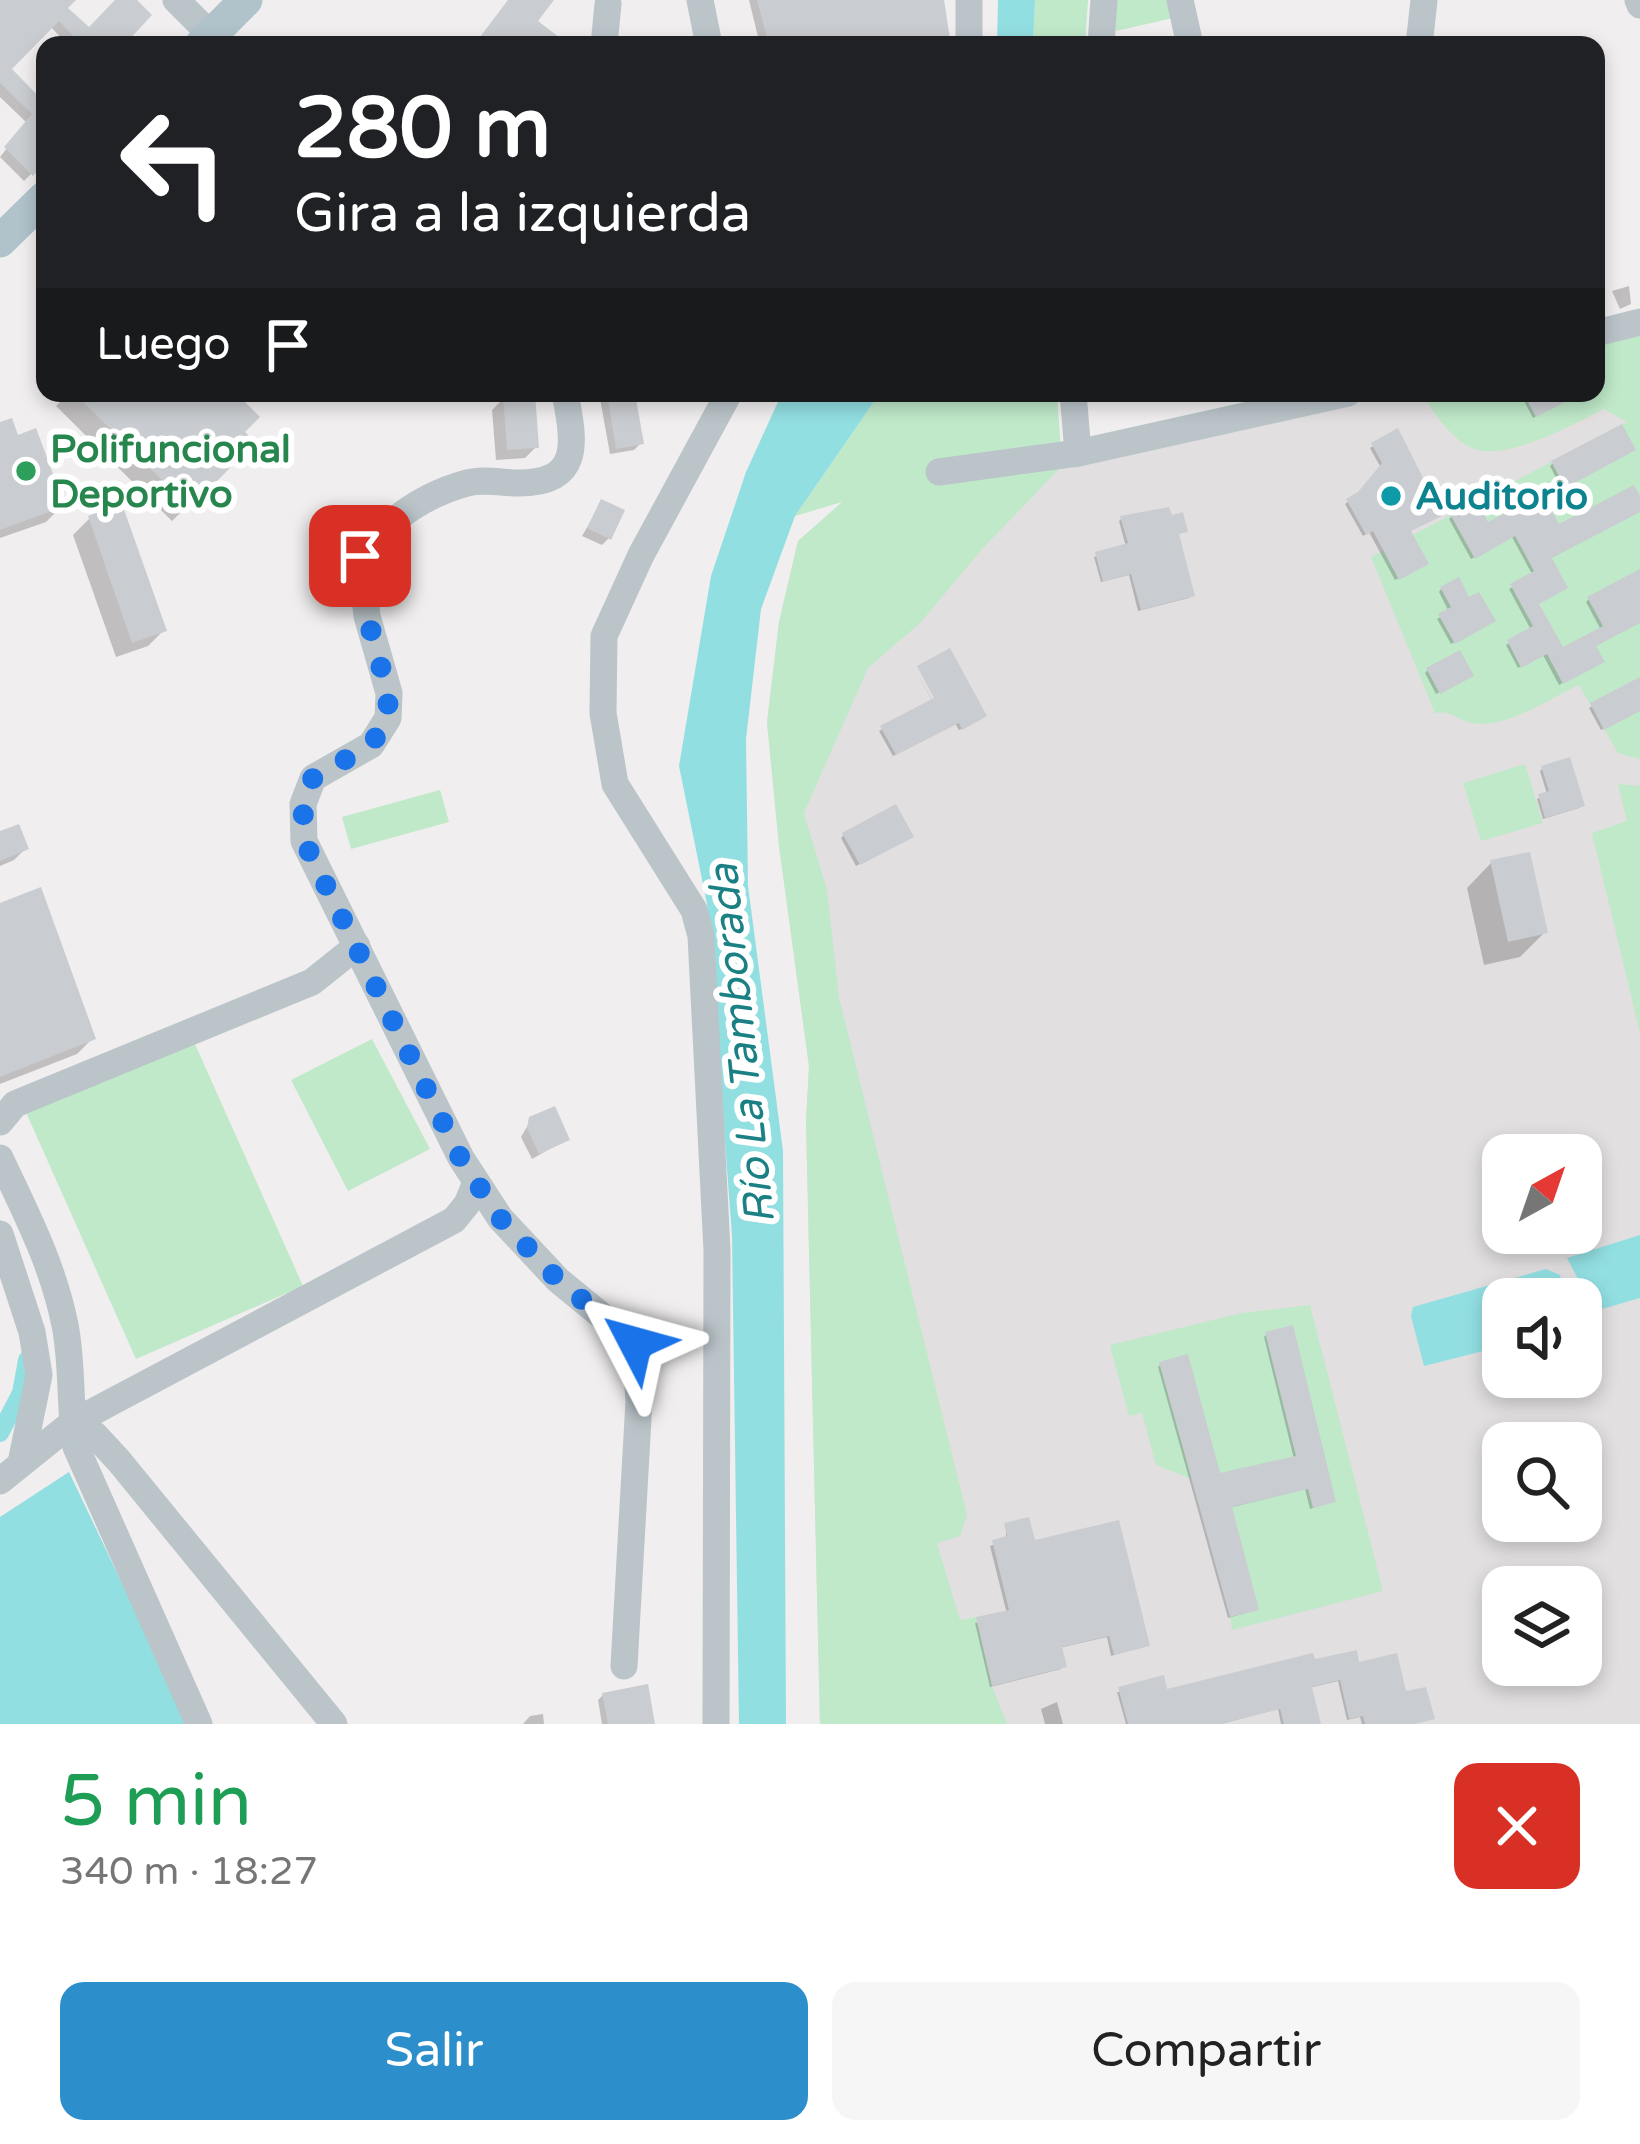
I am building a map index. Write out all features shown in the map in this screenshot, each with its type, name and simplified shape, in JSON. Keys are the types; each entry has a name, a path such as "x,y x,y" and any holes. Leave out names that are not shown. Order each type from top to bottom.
{"main road":[{"path":"210,36 246,0"},
{"path":"0,242 36,206"}],"street":[{"path":"176,0 203,36"},
{"path":"700,0 707,36"},
{"path":"969,0 969,36"},
{"path":"1102,36 1104,0"},
{"path":"1180,0 1188,36"},
{"path":"1420,36 1424,0"},
{"path":"605,36 608,4"},
{"path":"1605,331 1640,322"},
{"path":"567,402 573,433 571,459 558,475 530,483 471,481 419,502 378,533 360,556 367,616 388,693 388,718 371,745 313,778 303,804 304,841 418,1076 476,1182 500,1218 558,1280 635,1343 639,1401 625,1666"},
{"path":"716,1724 716,1250 700,936 694,910 616,784 604,713 604,636 641,555 724,402"},
{"path":"1074,402 1078,453"},
{"path":"939,472 1078,453 1247,405"},
{"path":"0,1122 15,1104 311,982 357,946"},
{"path":"0,1158 7,1191 47,1256 66,1329 76,1447 199,1724"},
{"path":"11,1472 72,1423 454,1220 476,1182"},
{"path":"0,1234 32,1331 39,1375 11,1472"},
{"path":"72,1423 95,1436 119,1461 334,1724"}],"shaded area":[{"path":"1640,333 1640,1724 820,1724 806,1122 809,1066 767,722 779,622 798,541 1062,466 1339,402 1605,402 1605,381"}],"green space":[{"path":"1035,0 1088,0 1086,36 1033,36"},
{"path":"1116,0 1169,0 1173,18 1116,31"},
{"path":"1605,326 1640,328 1640,759 1618,753 1579,685 1499,722 1471,723 1435,713 1371,557 1627,422 1604,409 1539,440 1486,451 1472,448 1443,424 1427,402 1605,402"},
{"path":"874,402 1058,402 1062,466 920,623 868,668 804,813 827,890 839,997 967,1515 960,1536 937,1543 960,1620 976,1617 992,1686 1007,1724 820,1724 806,1122 809,1066 767,722 779,622 798,541 842,502 795,516"},
{"path":"1525,764 1543,823 1481,841 1463,783"},
{"path":"1618,784 1640,786 1640,1033 1592,833 1627,821"},
{"path":"440,790 449,822 351,849 342,817"},
{"path":"191,1035 303,1286 136,1359 24,1108"},
{"path":"372,1039 430,1149 348,1191 291,1080"},
{"path":"1310,1305 1383,1591 1232,1630 1230,1617 1258,1610 1223,1473 1194,1480 1156,1465 1142,1413 1129,1416 1110,1345 1242,1313"}],"water":[{"path":"998,0 1035,0 1033,36 997,36"},
{"name":"Río La Tamborada","path":"778,402 874,402 795,516 761,609 746,739 748,886 783,1151 786,1724 739,1724 732,1235 707,904 679,766 711,576 746,472"},
{"path":"1640,1235 1640,1298 1602,1309 1602,1278 1577,1278 1567,1258 1602,1254 1602,1247"},
{"path":"1546,1269 1561,1278 1514,1278"},
{"path":"1482,1287 1482,1351 1424,1366 1411,1316 1413,1307"},
{"path":"69,1472 189,1724 0,1724 0,1517"}],"building":[{"path":"0,0 76,0 68,8 89,27 115,0 137,0 152,15 132,36 73,36 59,21 44,36 36,36 36,44 12,69 36,94 33,176 4,147 32,114 0,83"},
{"path":"508,0 554,0 538,21 557,36 481,36"},
{"path":"757,0 944,0 950,36 767,36"},
{"path":"83,402 245,402 260,417 245,432 256,442 190,508"},
{"path":"504,402 536,402 539,448 507,450"},
{"path":"608,402 637,402 644,444 616,449"},
{"path":"1528,402 1565,402 1536,417"},
{"name":"Polifuncional Deportivo","path":"12,418 18,435 36,428 65,506 0,530 0,422"},
{"path":"1622,424 1636,450 1565,488 1551,461"},
{"name":"Auditorio","path":"1398,428 1442,516 1411,531 1429,564 1399,580 1373,531 1366,535 1346,499 1382,463 1371,443"},
{"path":"1634,485 1640,512 1552,558 1568,588 1539,604 1563,647 1603,626 1587,597 1640,569 1640,623 1596,646 1605,662 1563,684 1547,654 1521,668 1507,640 1533,626 1510,584 1534,571 1515,536 1475,559 1450,514 1476,500 1488,522 1542,493 1559,524"},
{"path":"601,499 625,510 611,540 587,528"},
{"path":"122,504 167,631 132,643 88,516"},
{"path":"1169,507 1172,515 1183,512 1188,532 1179,534 1195,596 1141,610 1131,574 1103,582 1095,552 1128,543 1120,516"},
{"path":"1459,577 1469,597 1479,592 1496,621 1455,644 1438,614 1451,607 1440,587"},
{"path":"950,648 987,716 962,730 959,723 896,755 880,726 934,698 917,666"},
{"path":"1460,650 1474,676 1440,694 1426,668"},
{"path":"1640,677 1640,711 1604,730 1590,703"},
{"path":"1570,757 1585,806 1545,818 1538,794 1549,791 1541,766"},
{"path":"896,804 914,837 860,865 842,833"},
{"path":"19,824 29,849 0,861 0,831"},
{"path":"1530,852 1548,933 1508,942 1490,860"},
{"path":"41,887 96,1039 0,1077 0,903"},
{"path":"555,1106 570,1140 539,1154 527,1128 529,1117"},
{"path":"1293,1325 1336,1502 1313,1508 1308,1489 1232,1507 1259,1610 1230,1617 1159,1362 1188,1354 1220,1473 1296,1456 1265,1332"},
{"path":"1029,1517 1035,1540 1119,1520 1150,1646 1114,1655 1109,1636 1062,1647 1067,1667 992,1686 976,1617 1009,1610 992,1540 1007,1536 1004,1523"},
{"path":"1357,1650 1359,1662 1397,1653 1406,1691 1426,1687 1435,1719 1365,1724 1363,1716 1349,1719 1340,1680 1312,1687 1321,1724 1284,1724 1280,1709 1220,1724 1128,1724 1118,1687 1164,1675 1167,1689 1313,1653 1315,1659"},
{"path":"648,1684 655,1724 608,1724 602,1693"}],"waterway":[{"path":"0,1433 21,1393 27,1360"}],"place":[{"name":"Polifuncional Deportivo","path":"26,471"},
{"name":"Auditorio","path":"1391,496"}],"route":[{"path":"360,556 367,616 388,693 388,718 371,745 313,778 303,804 304,841 461,1159 500,1218 558,1280 635,1343"}]}
